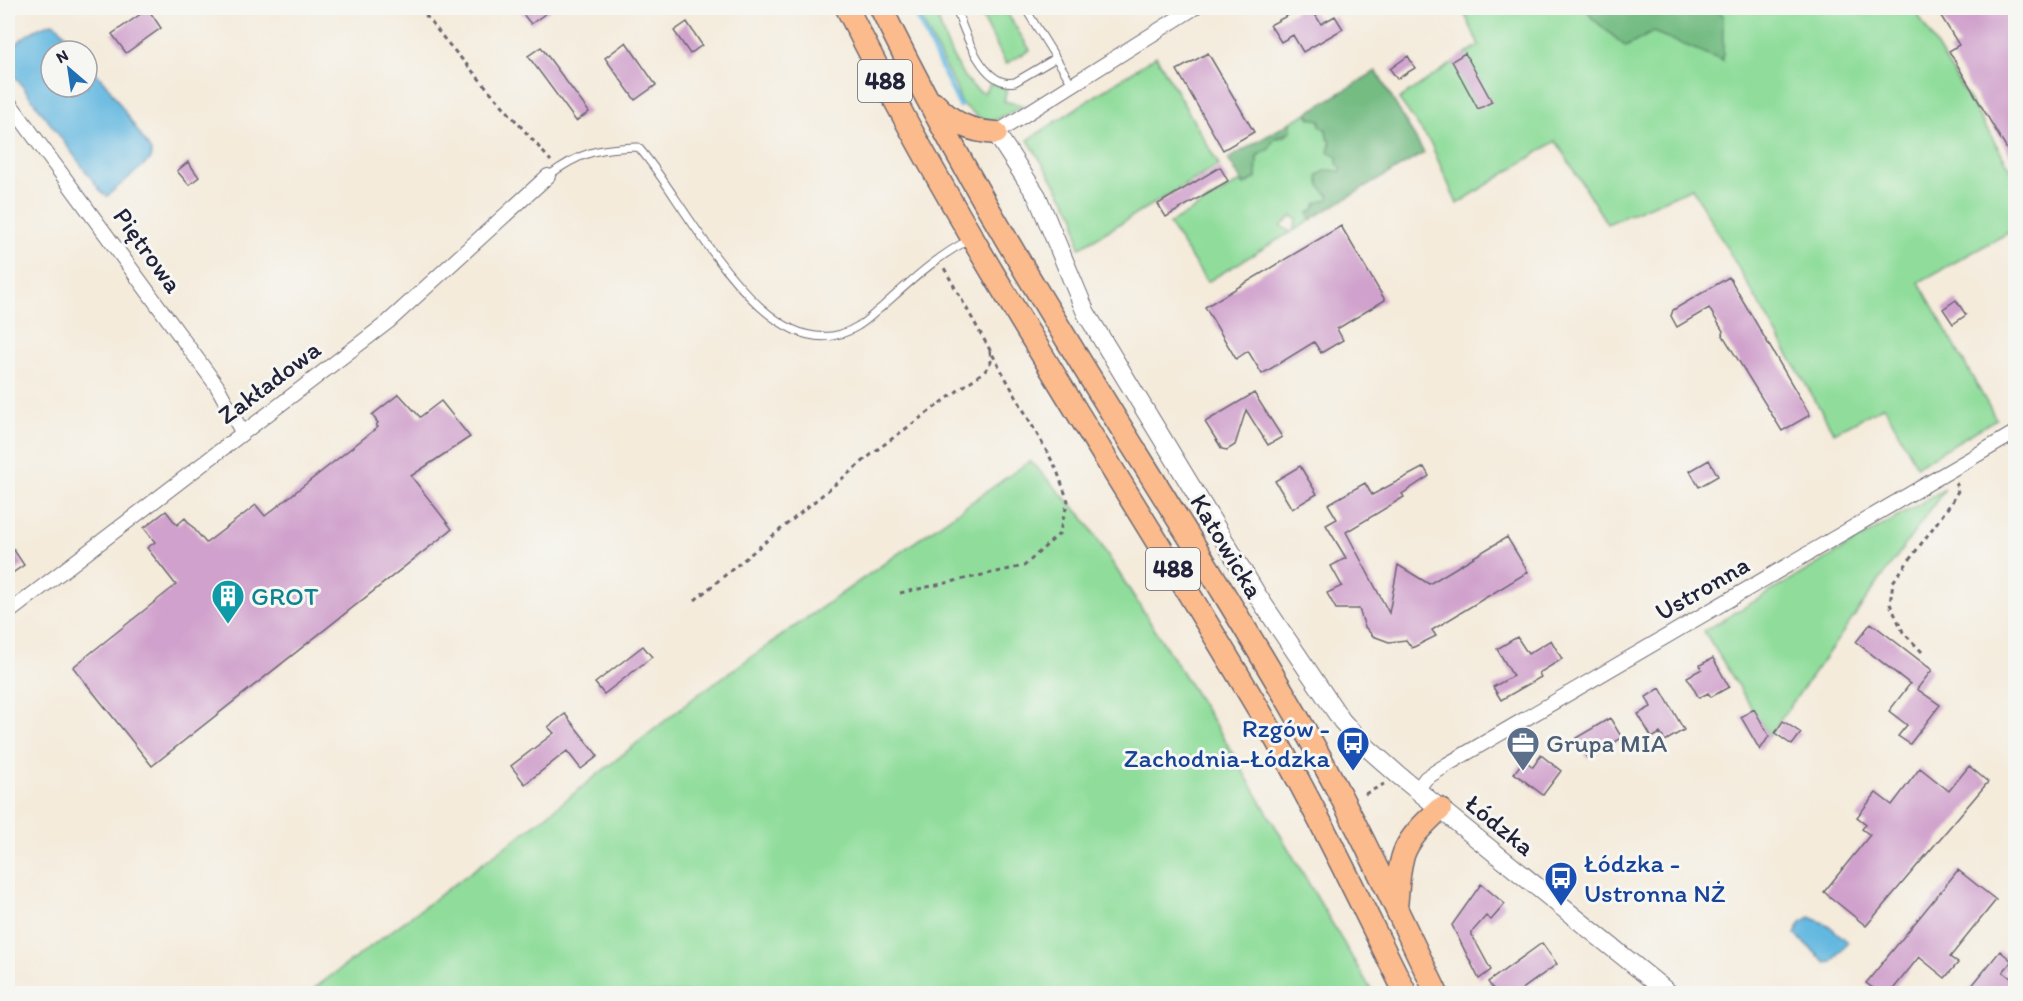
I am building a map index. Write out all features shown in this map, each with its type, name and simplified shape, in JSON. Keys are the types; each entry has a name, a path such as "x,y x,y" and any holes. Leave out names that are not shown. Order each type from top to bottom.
{"main road":[{"name":"488","path":"848,8 923,154 971,239 1265,721 1329,840 1406,993"},
{"name":"488","path":"881,8 922,90"},
{"path":"922,90 947,116 960,125 976,132 996,133"},
{"name":"Katowicka","path":"922,90 999,230 1307,734 1437,993"},
{"path":"1396,909 1400,865 1405,849 1414,833 1440,809"}],"street":[{"path":"996,133 1194,8"},
{"name":"Piętrowa","path":"8,100 217,386 242,432"},
{"name":"Łódzka","path":"996,133 1037,196 1086,313 1259,598 1342,720 1362,743 1417,790 1670,993"},
{"name":"Zakładowa","path":"8,612 388,322 553,172"},
{"name":"Ustronna","path":"1417,790 1426,778 1448,764 2016,432"}],"lane":[{"path":"956,8 980,63 994,76 1011,83 1016,82 1056,58"},
{"path":"1024,8 1072,84"},
{"path":"553,172 570,159 603,148 638,147 652,162 717,259 754,304 780,324 806,334 835,336 858,327 939,258 971,239"}],"path":[{"path":"420,8 553,172"},
{"path":"900,593 1024,566 1059,534 1068,501 1056,468 939,258"},
{"path":"695,600 878,449 986,370 990,361 990,350"},
{"path":"1922,652 1903,632 1890,604 1893,582 1959,489 1950,470"},
{"path":"1365,794 1392,780"}],"green space":[{"path":"916,8 935,8 952,56 959,69 975,88 984,93 991,83 1007,89 1004,101 1024,106 987,124 961,103 957,90"},
{"path":"978,8 1004,8 1030,50 1006,64"},
{"path":"1462,8 1914,8 2015,176 2015,229 1919,282 1996,419 1917,466 1884,406 1834,433 1692,188 1607,224 1556,141 1457,204 1431,144 1399,99 1479,45"},
{"path":"1586,8 1712,8 1723,15 1723,61 1653,32 1626,47 1592,18"},
{"path":"1156,56 1219,165 1079,248 1075,216 1028,140"},
{"path":"1376,71 1424,153 1311,219 1308,213 1313,211 1317,203 1329,199 1329,195 1320,187 1318,176 1326,170 1341,171 1342,168 1337,164 1337,157 1328,152 1331,141 1327,138 1326,130 1320,125 1320,120 1310,118 1307,113"},
{"path":"1307,113 1310,118 1321,120 1342,168 1342,171 1336,171 1325,190 1329,199 1308,213 1313,219 1293,231 1297,219 1292,216 1281,226 1291,232 1207,282 1169,224 1241,181 1244,185 1256,178 1257,156 1274,139 1286,136 1291,122"},
{"path":"1291,122 1291,131 1274,139 1269,149 1257,156 1256,178 1244,185 1228,159"},
{"path":"1030,461 1084,518 1223,737 1373,993 308,993 537,823 696,696"},
{"path":"1945,489 1769,736 1704,631"}],"water":[{"path":"52,23 58,26 68,39 39,39 39,99 99,99 99,76 151,151 151,159 107,196 102,193 8,67 11,51 29,33"},
{"path":"1810,917 1828,925 1848,942 1832,962 1826,963 1795,934 1801,922"}],"building":[{"path":"518,8 553,8 531,24"},
{"path":"1301,8 1311,8 1321,24 1335,16 1343,29 1303,52 1293,35 1281,42 1270,25"},
{"path":"1936,8 2016,8 2016,165 1949,51 1959,45"},
{"path":"148,9 161,28 126,53 112,34"},
{"path":"687,22 702,45 690,54 674,31"},
{"path":"626,42 656,85 635,100 605,58"},
{"path":"541,47 589,112 576,121 528,56"},
{"path":"1208,53 1254,132 1223,150 1177,70"},
{"path":"1465,53 1492,102 1478,109 1452,61"},
{"path":"1408,56 1415,68 1397,79 1390,69"},
{"path":"188,162 199,177 189,185 177,171"},
{"path":"1220,167 1228,181 1166,217 1158,204"},
{"path":"1341,226 1385,300 1337,329 1343,340 1321,353 1314,342 1262,374 1248,351 1236,359 1205,307"},
{"path":"1729,277 1810,415 1782,431 1722,334 1723,331 1709,308 1677,327 1671,316 1673,310"},
{"path":"1956,300 1966,315 1953,324 1943,309"},
{"path":"1254,393 1282,437 1268,445 1246,410 1235,445 1227,450 1222,449 1205,422"},
{"name":"GROT","path":"399,394 420,417 441,401 470,437 411,476 452,529 152,766 73,667 176,585 147,548 155,542 144,528 166,511 177,525 185,518 206,543 256,505 265,516 378,427 372,415"},
{"path":"1709,460 1718,476 1699,487 1690,471"},
{"path":"1300,466 1317,494 1292,509 1275,481"},
{"path":"1424,467 1429,476 1402,494 1404,497 1346,532 1389,613 1398,565 1429,584 1507,537 1528,572 1432,630 1436,636 1412,648 1406,640 1389,642 1373,636 1365,627 1359,609 1336,609 1327,593 1342,586 1331,566 1346,558 1326,525 1337,519 1328,504 1365,483 1372,495"},
{"path":"8,541 24,565 8,576"},
{"path":"1871,623 1932,670 1917,689 1940,705 1910,744 1898,736 1907,725 1889,711 1910,684 1856,642"},
{"path":"1517,637 1528,654 1551,640 1562,659 1539,673 1541,677 1501,700 1493,687 1513,676 1497,649"},
{"path":"643,646 652,657 604,694 595,683"},
{"path":"1713,658 1729,687 1711,697 1708,693 1699,698 1687,677 1702,669 1700,665"},
{"path":"1660,688 1684,730 1665,741 1660,733 1652,738 1638,714 1651,707 1646,697"},
{"path":"1754,709 1769,736 1760,750 1741,717"},
{"path":"565,714 598,756 581,769 567,751 525,784 511,766 554,733 548,727"},
{"path":"1610,718 1622,738 1587,758 1576,738"},
{"path":"1783,721 1801,733 1792,745 1775,733"},
{"path":"1541,755 1561,771 1543,795 1514,773 1524,760 1533,767"},
{"path":"1969,766 1988,782 1866,926 1824,892 1870,835 1862,829 1866,824 1857,817 1876,793 1892,805 1920,768 1949,791"},
{"path":"1958,870 1996,900 1950,957 1958,963 1945,978 1919,957 1890,993 1880,993 1866,983"},
{"path":"1481,884 1505,904 1491,920 1486,916 1471,933 1491,970 1479,979 1452,925"},
{"path":"1542,943 1557,964 1517,993 1496,993 1488,982"},
{"path":"2000,951 2012,961 2003,972 2016,982 2016,989 2011,993 1966,993"}],"waterway":[{"path":"913,8 960,106"}],"place":[{"name":"GROT","path":"228,625"},
{"name":"Rzgów - Zachodnia-Łódzka","path":"1353,772"},
{"name":"Grupa MIA","path":"1523,772"},
{"name":"Łódzka - Ustronna NŻ","path":"1561,907"}]}
